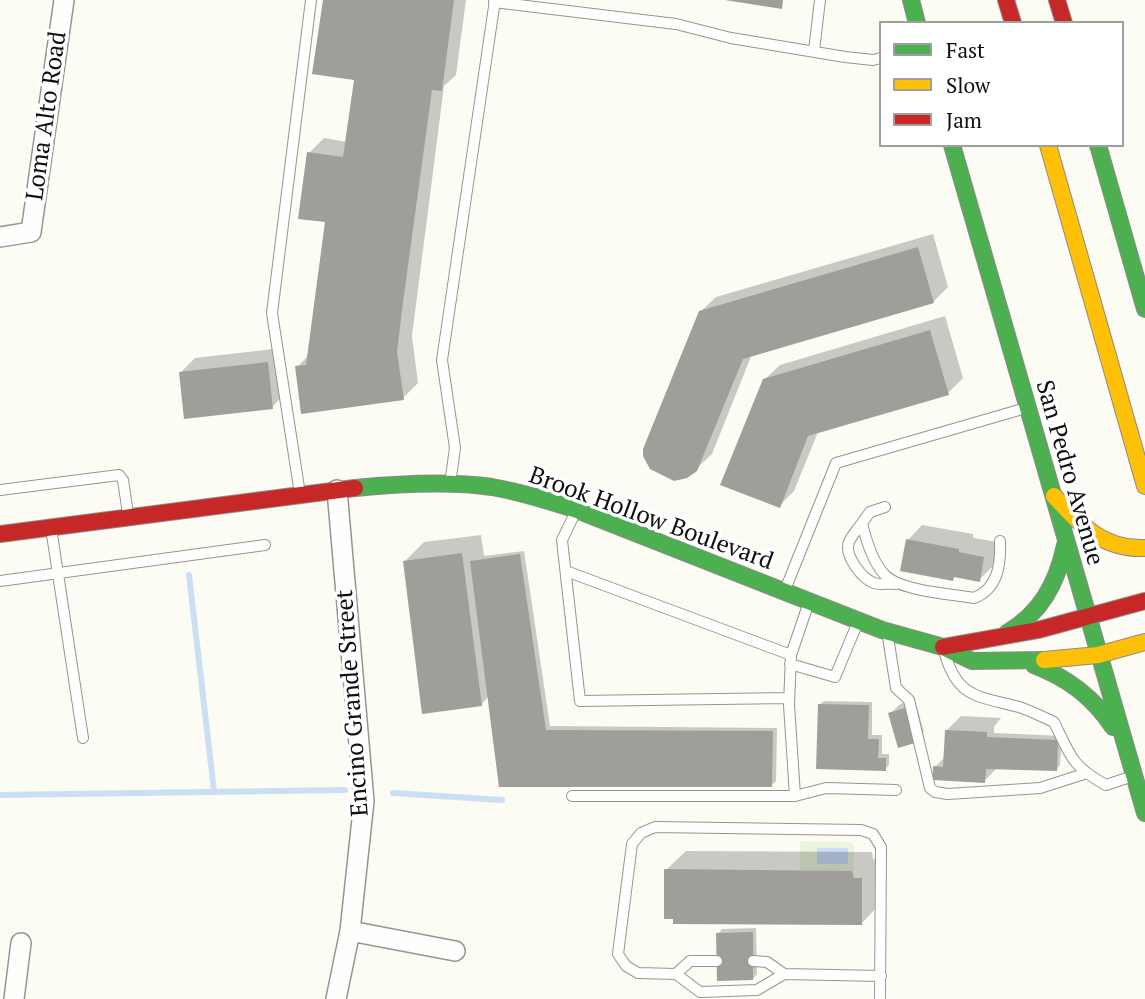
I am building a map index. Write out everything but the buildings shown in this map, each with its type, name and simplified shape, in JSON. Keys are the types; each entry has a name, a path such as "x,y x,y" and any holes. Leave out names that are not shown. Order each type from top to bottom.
{"main road":[{"path":"911,0 916,21"},
{"path":"1006,0 1012,21"},
{"path":"1057,0 1062,21"},
{"name":"San Pedro Avenue","path":"953,147 1098,655 1133,744"},
{"path":"1049,147 1145,486"},
{"path":"1099,147 1145,309"},
{"name":"Brook Hollow Boulevard","path":"0,534 399,484 489,487 538,497 577,510 858,621 943,647 972,661 1064,660 1098,655 1145,642"},
{"path":"1052,494 1100,539 1123,548 1145,548"},
{"path":"998,636 1018,627 1047,596 1060,570 1065,542"},
{"name":"Brook Hollow Boulevard","path":"943,647 1022,633 1145,601"},
{"path":"1025,662 1052,671 1077,686 1133,744 1134,776 1145,813"}],"street":[{"name":"Loma Alto Road","path":"0,237 31,232 64,0"},
{"name":"Encino Grande Street","path":"335,999 350,931 364,801 337,490"},
{"path":"350,931 455,951"},
{"path":"14,999 21,943"}],"lane":[{"path":"300,495 272,313 311,0"},
{"path":"814,51 820,0"},
{"path":"450,484 455,448 442,360 494,1 676,24 731,38 873,60 879,58"},
{"path":"784,592 836,463 1027,407"},
{"path":"0,490 120,475 128,518"},
{"path":"885,507 870,512 848,548 851,558 863,575 874,583 896,584 974,598 984,594 992,586 1000,557 999,541"},
{"path":"577,510 562,540 580,701 789,698"},
{"path":"862,523 874,559 884,574 896,584"},
{"path":"51,528 83,738"},
{"path":"0,581 265,545"},
{"path":"566,570 835,677 858,621"},
{"path":"794,796 789,698 790,659 809,601"},
{"path":"888,632 896,688 909,700 930,788 935,792 948,794 1040,788 1084,774"},
{"path":"943,647 951,673 969,693 1024,708 1054,722 1072,758 1084,774 1106,785 1134,776"},
{"path":"572,796 794,796 826,788 896,790"},
{"path":"880,999 881,976 881,847 873,834 860,830 654,828 641,833 632,844 618,954 626,966 638,973 676,975 700,992 757,990 785,974 881,976"},
{"path":"676,975 690,961 717,961"},
{"path":"753,961 767,962 785,974"}],"green space":[{"path":"800,841 850,842 854,846 854,871 800,871"}],"water":[{"path":"817,848 848,848 848,864 817,864"}],"waterway":[{"path":"189,575 214,791"},
{"path":"0,795 345,790"},
{"path":"393,793 502,800"}],"traffic: fast":[{"path":"911,0 916,21"},
{"path":"953,147 1145,813"},
{"path":"1099,147 1145,309"},
{"path":"355,488 459,484 524,494 577,510 882,630 943,647 972,661 1044,660"},
{"path":"1007,633 1029,616 1046,596 1065,545"},
{"path":"1034,665 1079,690 1097,706 1113,727"}],"traffic: slow":[{"path":"1049,147 1145,486"},
{"path":"1054,496 1094,534 1117,545 1145,548"},
{"path":"1044,660 1098,655 1145,642"}],"traffic: jam":[{"path":"1006,0 1012,21"},
{"path":"1057,0 1063,21"},
{"path":"0,534 355,488"},
{"path":"943,647 1038,630 1145,601"}]}
